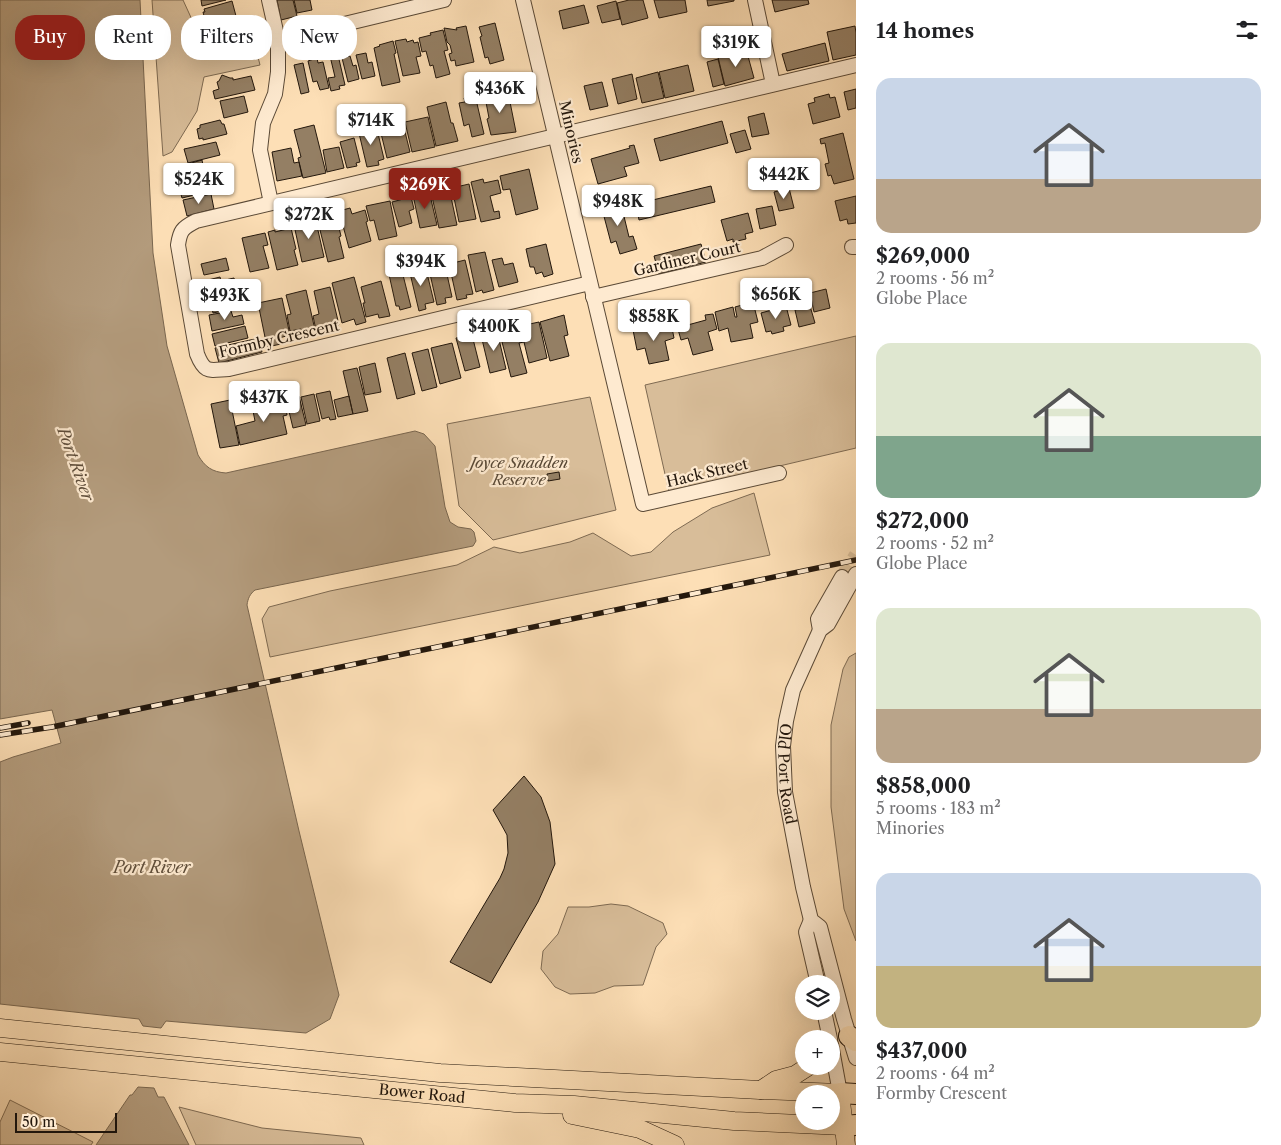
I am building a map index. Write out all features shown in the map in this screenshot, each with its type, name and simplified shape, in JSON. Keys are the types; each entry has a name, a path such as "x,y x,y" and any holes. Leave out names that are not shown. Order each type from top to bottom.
{"main road":[{"name":"Bower Road","path":"0,1028 440,1073 848,1094"},
{"name":"Bower Road","path":"0,1052 515,1103 574,1105 849,1132"},
{"path":"760,1090 776,1080 795,1075"},
{"name":"Old Port Road","path":"848,1094 849,1132"},
{"path":"515,1103 640,1130 675,1145"}],"street":[{"path":"269,0 278,40 278,72 275,94 263,123 260,150 271,203 856,65"},
{"path":"278,40 444,0"},
{"name":"Minories","path":"523,0 643,504"},
{"path":"755,0 773,84"},
{"name":"Formby Crescent","path":"271,203 196,221 184,227 179,235 178,245 197,354 202,366 210,370 236,367 590,283"},
{"name":"Gardiner Court","path":"594,297 762,258 786,245"},
{"name":"Hack Street","path":"643,504 779,473"},
{"name":"Old Port Road","path":"816,975 806,932 811,920 784,792 783,746 793,690 820,630 828,624 856,574"},
{"name":"Old Port Road","path":"820,630 818,619 842,577"},
{"name":"Old Port Road","path":"811,920 820,927 841,1040 848,1094"},
{"name":"Old Port Road","path":"829,1020 841,1040 856,1058"}],"green space":[{"path":"152,0 183,0 190,15 181,15 181,60 259,60 260,65 204,77 197,111 172,152 163,156 156,60 171,60 171,15 153,15"},
{"path":"856,336 856,448 669,492 645,385"},
{"name":"Joyce Snadden Reserve","path":"590,397 616,510 493,540 459,506 447,424"},
{"path":"754,493 770,555 270,657 262,619 269,607 330,591 457,565 494,547 520,553 570,542 593,533 631,556 651,552 673,532 712,508"},
{"path":"856,653 856,941 844,909 831,807 831,725 843,669 849,657"},
{"path":"611,904 628,906 663,923 667,934 656,947 643,985 614,986 595,993 570,994 555,987 541,969 543,951 558,934 568,907"},
{"path":"10,1100 93,1142 91,1145 0,1145 0,1122"},
{"path":"179,1107 262,1128 361,1138 364,1145 196,1145"}],"water":[{"name":"Port River","path":"0,0 140,0 141,15 95,15 95,60 143,60 153,253 167,346 198,455 209,468 226,473 415,431 424,434 435,446 445,507 450,522 458,527 471,529 474,532 476,541 473,546 255,590 248,600 247,605 299,831 339,995 330,1019 306,1033 166,1021 161,1028 143,1026 139,1019 0,1004 0,762 61,743 52,710 0,719"},
{"path":"138,1087 154,1088 158,1097 164,1097 189,1145 96,1145 130,1095"}],"building":[{"path":"201,0 226,0 202,6"},
{"path":"277,0 293,0 297,15 282,15 281,20"},
{"path":"294,0 310,0 312,10 297,13"},
{"path":"629,0 643,0 648,18 622,25 617,3"},
{"path":"654,0 685,0 687,12 659,18"},
{"path":"707,0 734,0 734,1 708,6"},
{"path":"772,0 808,0 809,4 775,12"},
{"path":"232,1 236,15 204,15 204,9"},
{"path":"616,1 620,19 602,23 597,6"},
{"path":"584,5 589,23 563,29 559,11"},
{"path":"495,23 504,60 490,64 488,57 485,58 479,27"},
{"path":"466,26 474,62 456,66 455,60 451,61 449,54 452,53 444,28 457,30 456,28"},
{"path":"855,26 856,55 833,60 827,32"},
{"path":"443,30 448,50 444,51 450,74 436,78 433,65 430,66 426,51 422,52 419,38"},
{"path":"406,39 407,42 413,40 414,43 418,42 421,56 416,57 420,73 403,76 395,41"},
{"path":"393,41 400,82 382,86 374,48"},
{"path":"825,43 829,61 787,71 782,54"},
{"path":"746,49 754,78 725,86 718,57"},
{"path":"366,53 368,63 372,62 375,76 362,79 357,55"},
{"path":"718,59 724,84 713,87 707,62"},
{"path":"317,60 318,63 323,62 329,88 320,90 317,81 313,82 308,61"},
{"path":"331,60 339,60 345,85 339,86 340,89 331,91 328,78 335,77"},
{"path":"342,60 351,60 353,66 356,65 359,79 348,82"},
{"path":"303,63 309,92 301,94 294,65"},
{"path":"688,65 694,91 665,98 659,72"},
{"path":"658,72 664,98 642,103 636,78"},
{"path":"632,74 637,99 618,104 612,79"},
{"path":"222,75 233,78 233,80 251,76 255,90 215,99 213,91 219,89 217,82"},
{"path":"602,82 608,106 590,110 584,86"},
{"path":"856,89 856,108 848,110 844,92"},
{"path":"508,92 516,132 491,135 485,97"},
{"path":"829,94 830,98 835,97 840,117 813,124 808,104 815,102 814,98"},
{"path":"475,95 484,134 472,137 469,124 464,126 459,103 465,102 464,98"},
{"path":"244,96 248,112 224,118 220,101"},
{"path":"446,102 458,141 436,146 427,107"},
{"path":"764,113 769,134 752,137 748,117"},
{"path":"401,116 410,152 387,158 378,121"},
{"path":"428,117 435,147 412,152 405,122"},
{"path":"220,120 224,124 227,134 203,140 203,138 199,139 197,129 200,128 200,125"},
{"path":"722,121 728,143 660,161 654,139"},
{"path":"314,125 326,173 303,178 298,158 301,157 294,130"},
{"path":"376,125 384,159 378,161 379,165 367,167 358,129"},
{"path":"745,130 751,149 736,153 730,134"},
{"path":"843,133 854,179 834,184 831,175 828,176 825,164 829,163 825,143 821,144 820,139"},
{"path":"354,138 360,162 356,163 357,166 347,168 340,142"},
{"path":"216,142 220,155 188,163 184,149"},
{"path":"634,145 639,163 624,167 627,176 598,184 591,159 630,148 629,146"},
{"path":"339,147 344,168 327,172 323,150"},
{"path":"291,148 294,163 299,162 302,176 277,181 272,152"},
{"path":"202,160 205,176 181,182 177,167"},
{"path":"529,169 538,209 516,215 510,189 503,190 500,176"},
{"path":"207,177 211,191 182,198 178,184"},
{"path":"483,179 484,183 498,180 501,193 490,196 494,212 499,211 500,218 481,222 471,182"},
{"path":"469,184 476,219 459,222 452,188"},
{"path":"711,186 715,202 639,220 636,204"},
{"path":"449,188 457,225 439,228 431,192"},
{"path":"789,188 794,208 779,211 774,192"},
{"path":"429,191 437,225 420,228 413,195"},
{"path":"211,194 214,209 187,216 183,200"},
{"path":"856,196 856,223 848,224 847,219 840,221 835,201"},
{"path":"411,197 414,209 409,211 412,223 399,227 392,202"},
{"path":"620,200 629,237 633,236 637,249 620,254 616,241 611,243 601,205"},
{"path":"390,201 397,236 379,240 374,220 370,221 366,206"},
{"path":"772,206 776,225 760,229 756,209"},
{"path":"350,208 352,214 365,210 371,241 349,248 339,211"},
{"path":"338,213 341,227 339,228 341,236 339,237 344,258 328,262 317,218"},
{"path":"748,213 753,232 745,234 746,239 733,242 733,239 727,241 721,220"},
{"path":"315,217 324,257 302,262 294,225"},
{"path":"291,228 298,265 277,270 268,232"},
{"path":"265,233 268,245 263,246 269,268 250,272 242,238"},
{"path":"546,244 553,274 544,277 542,272 536,274 534,267 530,267 526,249"},
{"path":"701,244 706,262 659,274 654,256"},
{"path":"485,252 494,290 483,293 482,290 476,292 468,255"},
{"path":"226,258 229,270 204,275 201,264"},
{"path":"502,258 504,265 513,263 518,282 499,287 492,260"},
{"path":"465,260 473,294 466,295 467,298 457,300 449,264"},
{"path":"444,261 452,297 445,298 446,303 437,305 428,265"},
{"path":"425,265 434,302 425,304 426,309 419,311 409,269"},
{"path":"401,267 411,307 400,310 399,306 396,306 388,270"},
{"path":"220,277 221,281 234,278 237,290 211,296 208,280"},
{"path":"354,277 366,322 356,325 354,319 342,323 332,283"},
{"path":"381,281 390,316 379,318 378,314 366,317 361,287"},
{"path":"330,287 339,325 316,330 313,316 319,314 314,291"},
{"path":"826,289 830,308 814,312 810,293"},
{"path":"306,290 315,330 302,333 301,329 290,331 287,315 291,314 286,295"},
{"path":"237,293 240,307 213,313 210,299"},
{"path":"282,298 290,335 279,338 281,344 267,347 258,303"},
{"path":"753,302 758,322 750,324 753,338 731,342 728,328 719,331 715,312 733,307 735,317 737,317 735,307"},
{"path":"786,306 791,325 783,327 784,331 772,334 771,331 766,332 761,313"},
{"path":"810,306 815,323 799,327 795,310"},
{"path":"231,311 233,317 242,315 244,324 212,331 209,315"},
{"path":"713,314 717,329 708,332 713,350 693,355 688,338 681,340 676,322 682,320 684,326 706,320 705,315"},
{"path":"564,315 568,335 564,336 569,356 550,361 540,322"},
{"path":"539,322 547,358 529,363 524,342 519,343 527,373 511,377 501,338 509,336 508,333 526,329 525,325"},
{"path":"671,323 674,338 665,341 669,360 649,364 645,348 637,350 633,330 650,326 653,337 656,336 654,327"},
{"path":"245,326 248,338 215,346 212,334"},
{"path":"497,331 506,369 490,373 481,335"},
{"path":"472,335 480,367 465,371 456,338"},
{"path":"259,338 262,352 219,363 215,348"},
{"path":"452,343 461,378 440,384 431,348"},
{"path":"428,349 437,387 422,391 412,353"},
{"path":"405,353 415,394 397,399 387,358"},
{"path":"375,363 381,392 365,395 359,367"},
{"path":"357,368 368,411 353,414 343,371"},
{"path":"330,391 336,419 330,420 329,417 322,419 316,394"},
{"path":"314,394 320,421 307,424 301,397"},
{"path":"299,396 306,425 293,428 286,399"},
{"path":"349,396 353,414 338,417 334,400"},
{"path":"284,399 287,415 283,416 287,434 240,445 236,426 255,421 252,406"},
{"path":"230,400 239,445 220,448 211,404"},
{"path":"559,472 560,479 548,481 547,474"},
{"path":"524,776 541,797 550,822 555,864 538,902 491,983 450,962 504,869 508,853 507,835 493,810"}],"tunnel":[{"path":"842,577 856,555"}],"railway":[{"path":"0,735 52,727 856,560"},
{"path":"0,728 28,723"}]}
